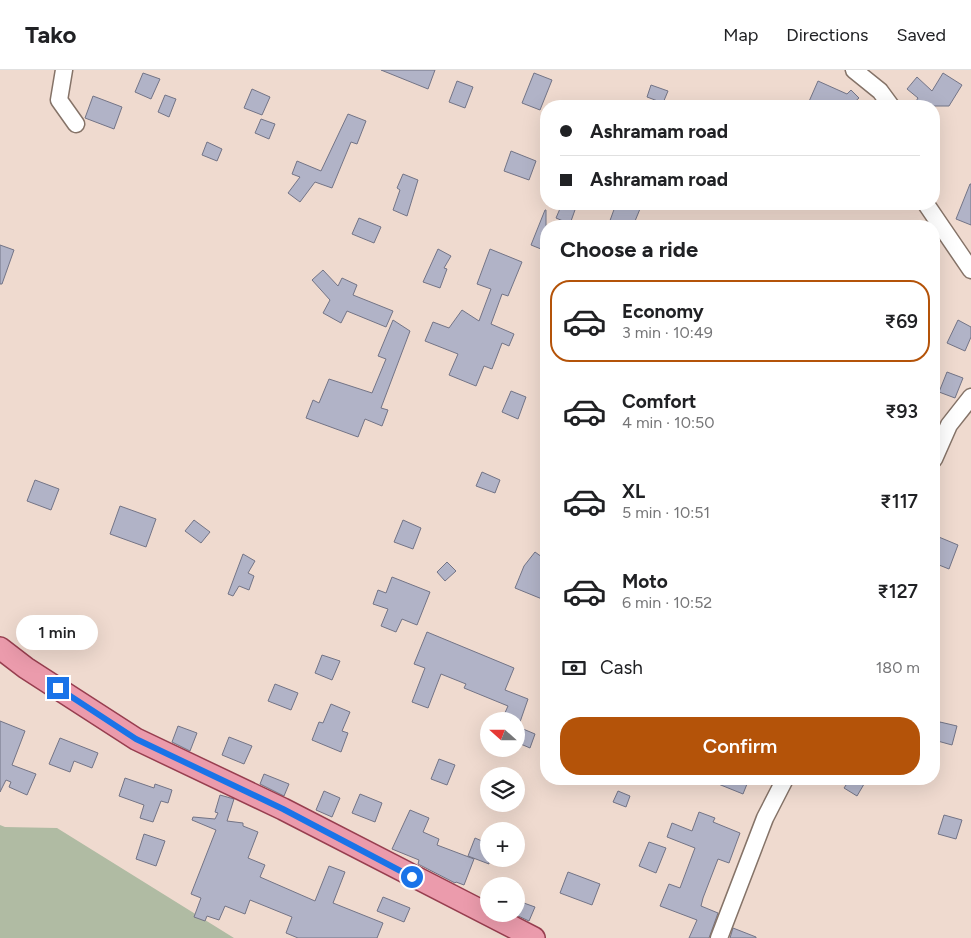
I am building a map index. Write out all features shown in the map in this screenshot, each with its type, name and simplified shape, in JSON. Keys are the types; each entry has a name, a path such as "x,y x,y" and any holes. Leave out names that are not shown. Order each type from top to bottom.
{"main road":[{"path":"0,648 26,668 136,739 283,809 534,938"}],"street":[{"path":"64,70 58,100 76,124"},
{"path":"854,70 880,91 887,100"},
{"path":"940,225 971,270"},
{"path":"940,445 949,425 971,396"},
{"path":"719,938 765,818 782,785"}],"green space":[{"path":"0,825 5,827 57,828 234,938 0,938"}],"building":[{"path":"381,70 435,70 428,89"},
{"path":"143,73 160,79 151,99 135,92"},
{"path":"534,73 552,80 544,100 540,100 540,110 522,103"},
{"path":"943,73 962,85 949,106 940,106 940,100 917,100 918,98 907,89 917,77 932,91"},
{"path":"457,81 473,87 465,108 449,102"},
{"path":"818,81 847,94 851,90 859,98 857,100 810,100"},
{"path":"651,85 668,91 664,100 655,100 647,97"},
{"path":"252,89 270,97 262,115 244,108"},
{"path":"165,95 176,99 169,117 158,112"},
{"path":"93,96 122,107 114,129 85,118"},
{"path":"348,114 366,121 357,144 351,142 332,188 315,182 300,202 288,193 300,177 292,174 297,161 321,171"},
{"path":"261,119 275,124 269,139 255,133"},
{"path":"207,142 222,149 217,161 202,155"},
{"path":"511,151 536,161 529,180 504,171"},
{"path":"403,174 418,180 407,216 393,210 400,190 397,188"},
{"path":"971,184 971,225 956,219"},
{"path":"545,210 546,210 546,220 541,220"},
{"path":"559,210 575,210 571,220 556,218"},
{"path":"614,210 640,210 635,220 610,220"},
{"path":"359,218 381,227 374,243 352,234"},
{"path":"540,222 540,249 531,245"},
{"path":"0,245 14,250 2,284 0,284"},
{"path":"438,249 451,256 444,268 447,269 440,288 423,282"},
{"path":"490,249 522,262 508,296 502,294 491,324 514,334 509,346 502,343 492,369 484,366 476,386 449,375 458,354 425,341 433,322 449,328 462,310 479,321 491,289 477,284"},
{"path":"323,270 338,286 342,278 357,285 353,295 393,311 386,327 347,311 341,323 323,313 330,300 312,280"},
{"path":"393,320 410,331 381,408 388,410 382,426 365,419 358,437 306,418 313,400 319,403 329,379 372,393 386,359 378,356"},
{"path":"958,320 971,327 971,337 965,351 947,343"},
{"path":"947,372 963,378 955,398 940,392"},
{"path":"511,391 526,397 518,419 502,412"},
{"path":"482,472 500,480 495,493 476,486"},
{"path":"35,480 59,489 51,510 27,501"},
{"path":"120,506 156,519 146,547 110,534"},
{"path":"194,520 210,532 201,543 185,531"},
{"path":"403,520 421,528 413,549 394,542"},
{"path":"940,538 958,545 949,569 940,565"},
{"path":"535,552 540,556 540,598 515,588 524,566"},
{"path":"243,554 255,561 248,573 254,576 249,590 239,586 233,596 228,594"},
{"path":"447,562 456,571 445,581 437,572"},
{"path":"392,577 430,592 417,625 402,619 396,632 381,626 388,609 373,604 378,590 386,593"},
{"path":"427,632 514,668 505,690 528,699 523,712 505,712 508,706 464,688 466,684 441,674 428,708 412,702 425,668 414,664"},
{"path":"322,655 340,661 332,680 315,673"},
{"path":"275,684 298,693 291,710 268,701"},
{"path":"331,704 350,712 342,731 348,733 341,752 312,740 319,722 323,723"},
{"path":"0,721 25,731 12,765 36,774 27,795 9,787 11,782 6,780 0,792"},
{"path":"940,722 957,726 952,745 940,742"},
{"path":"178,726 197,733 190,751 172,742"},
{"path":"525,730 535,734 530,748 525,746"},
{"path":"229,737 252,746 244,764 222,755"},
{"path":"60,738 98,753 92,768 74,761 70,772 49,764"},
{"path":"439,759 455,765 447,785 431,779"},
{"path":"264,774 289,784 284,796 260,784"},
{"path":"125,778 154,788 155,784 172,790 168,803 161,801 153,822 140,818 144,805 119,796"},
{"path":"721,785 747,785 743,794"},
{"path":"846,785 863,785 857,796 844,788"},
{"path":"324,791 340,798 332,817 316,810"},
{"path":"618,791 630,796 626,807 613,802"},
{"path":"360,794 382,803 375,822 352,813"},
{"path":"220,795 234,799 227,821 243,823 243,826 258,832 248,858 265,865 260,877 315,901 329,866 345,872 333,903 383,923 377,938 298,938 286,933 292,917 250,900 245,914 225,906 219,920 207,916 205,921 194,917 201,898 191,894 216,830 192,820 193,817 215,819 218,813 215,812"},
{"path":"410,810 429,818 423,832 439,839 437,845 474,859 464,885 455,883 418,864 419,860 392,849"},
{"path":"699,812 715,818 713,822 740,833 729,863 718,859 703,898 701,906 718,913 709,938 689,938 697,920 660,906 669,884 680,888 695,848 667,837 672,823 692,831"},
{"path":"944,815 962,820 956,839 938,834"},
{"path":"144,834 165,841 156,866 136,859"},
{"path":"475,838 480,840 480,861 468,856"},
{"path":"649,842 666,848 656,873 639,866"},
{"path":"568,872 600,884 592,905 560,893"},
{"path":"383,897 410,908 404,922 377,911"},
{"path":"525,903 535,907 529,921 525,919"},
{"path":"733,928 756,937 756,938 730,938"}],"route":[{"path":"58,688 136,739 283,809 412,877"}]}
